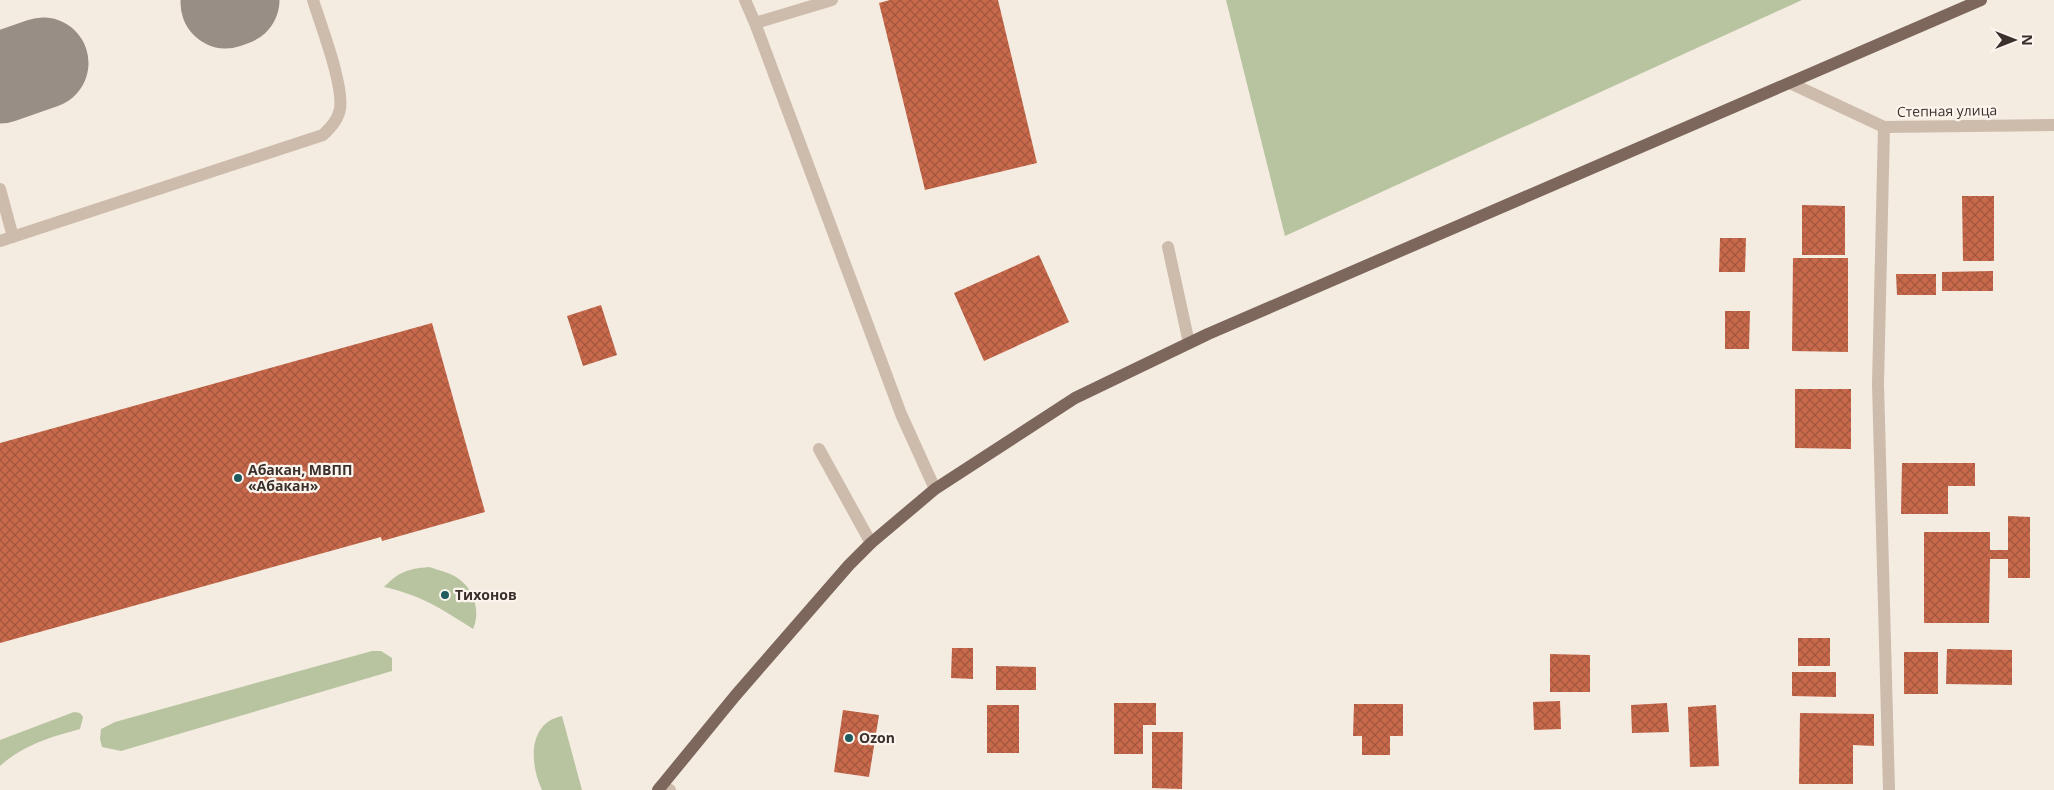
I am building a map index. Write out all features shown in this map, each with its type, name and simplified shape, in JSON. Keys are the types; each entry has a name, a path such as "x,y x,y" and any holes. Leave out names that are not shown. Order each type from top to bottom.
{"main road":[{"path":"663,789 742,688 849,565 871,543 935,489 1075,398 1189,342 1980,0"}],"street":[{"path":"0,241 323,135 336,122 340,109 338,82 313,0"},
{"path":"745,0 901,414 935,489"},
{"path":"755,23 832,0"},
{"name":"Степная улица","path":"1790,83 1884,127 2054,125"},
{"path":"1884,127 1878,384 1889,790"},
{"path":"0,189 13,237"},
{"path":"1168,248 1189,342"},
{"path":"819,449 871,543"}],"green space":[{"path":"1226,0 1802,0 1285,236"},
{"path":"429,567 453,575 467,587 476,608 473,629 441,609 420,599 384,587 404,572"},
{"path":"372,651 381,651 392,658 392,671 121,751 102,747 100,739 101,729 115,722"},
{"path":"74,712 80,713 83,717 80,729 28,747 0,766 0,740"},
{"path":"562,716 582,790 542,790 535,769 534,746 542,727 551,720"}],"building":[{"path":"890,0 998,0 1037,163 925,190 879,3"},
{"path":"1962,196 1994,196 1994,261 1963,261"},
{"path":"1802,205 1845,206 1845,255 1802,255"},
{"path":"1720,238 1746,238 1745,272 1719,272"},
{"path":"1039,255 1069,322 984,361 954,293"},
{"path":"1793,258 1848,258 1848,352 1792,351"},
{"path":"1993,271 1993,291 1942,291 1942,272"},
{"path":"1896,274 1936,274 1936,295 1897,295"},
{"path":"601,305 617,355 583,366 567,316"},
{"path":"1725,311 1750,311 1749,349 1725,349"},
{"name":"Абакан, МВПП «Абакан»","path":"432,323 485,512 382,541 381,537 0,643 0,443"},
{"path":"1795,389 1851,389 1851,449 1795,448"},
{"path":"1902,463 1975,463 1975,486 1948,486 1948,514 1901,514"},
{"path":"2008,516 2030,517 2030,578 2008,578 2008,559 1990,559 1989,623 1924,623 1924,532 1990,532 1990,550 2008,550"},
{"path":"1798,638 1830,638 1830,666 1798,666"},
{"path":"952,648 973,648 973,679 951,678"},
{"path":"1947,649 2012,650 2012,685 1946,684"},
{"path":"1904,652 1938,652 1938,694 1904,694"},
{"path":"1550,654 1590,655 1590,692 1550,692"},
{"path":"996,666 1036,667 1036,690 996,690"},
{"path":"1792,672 1836,672 1836,697 1792,696"},
{"path":"1560,701 1561,729 1534,730 1533,702"},
{"path":"1114,703 1156,703 1156,725 1143,725 1143,754 1114,754"},
{"path":"1667,703 1669,732 1632,733 1631,705"},
{"path":"1354,704 1403,704 1403,736 1390,736 1390,755 1362,755 1362,736 1353,736"},
{"path":"987,705 1019,705 1019,753 987,753"},
{"path":"1716,705 1719,766 1690,767 1688,707"},
{"path":"843,710 879,715 869,777 834,772"},
{"path":"1800,713 1874,714 1874,746 1853,745 1853,784 1799,784"},
{"path":"1152,732 1183,732 1182,789 1152,788"}],"taxiway":[{"path":"226,3 234,0"},
{"path":"0,78 43,63"}],"place":[{"name":"Абакан, МВПП «Абакан»","path":"238,478"},
{"name":"Тихонов","path":"445,595"},
{"name":"Ozon","path":"849,738"}]}
